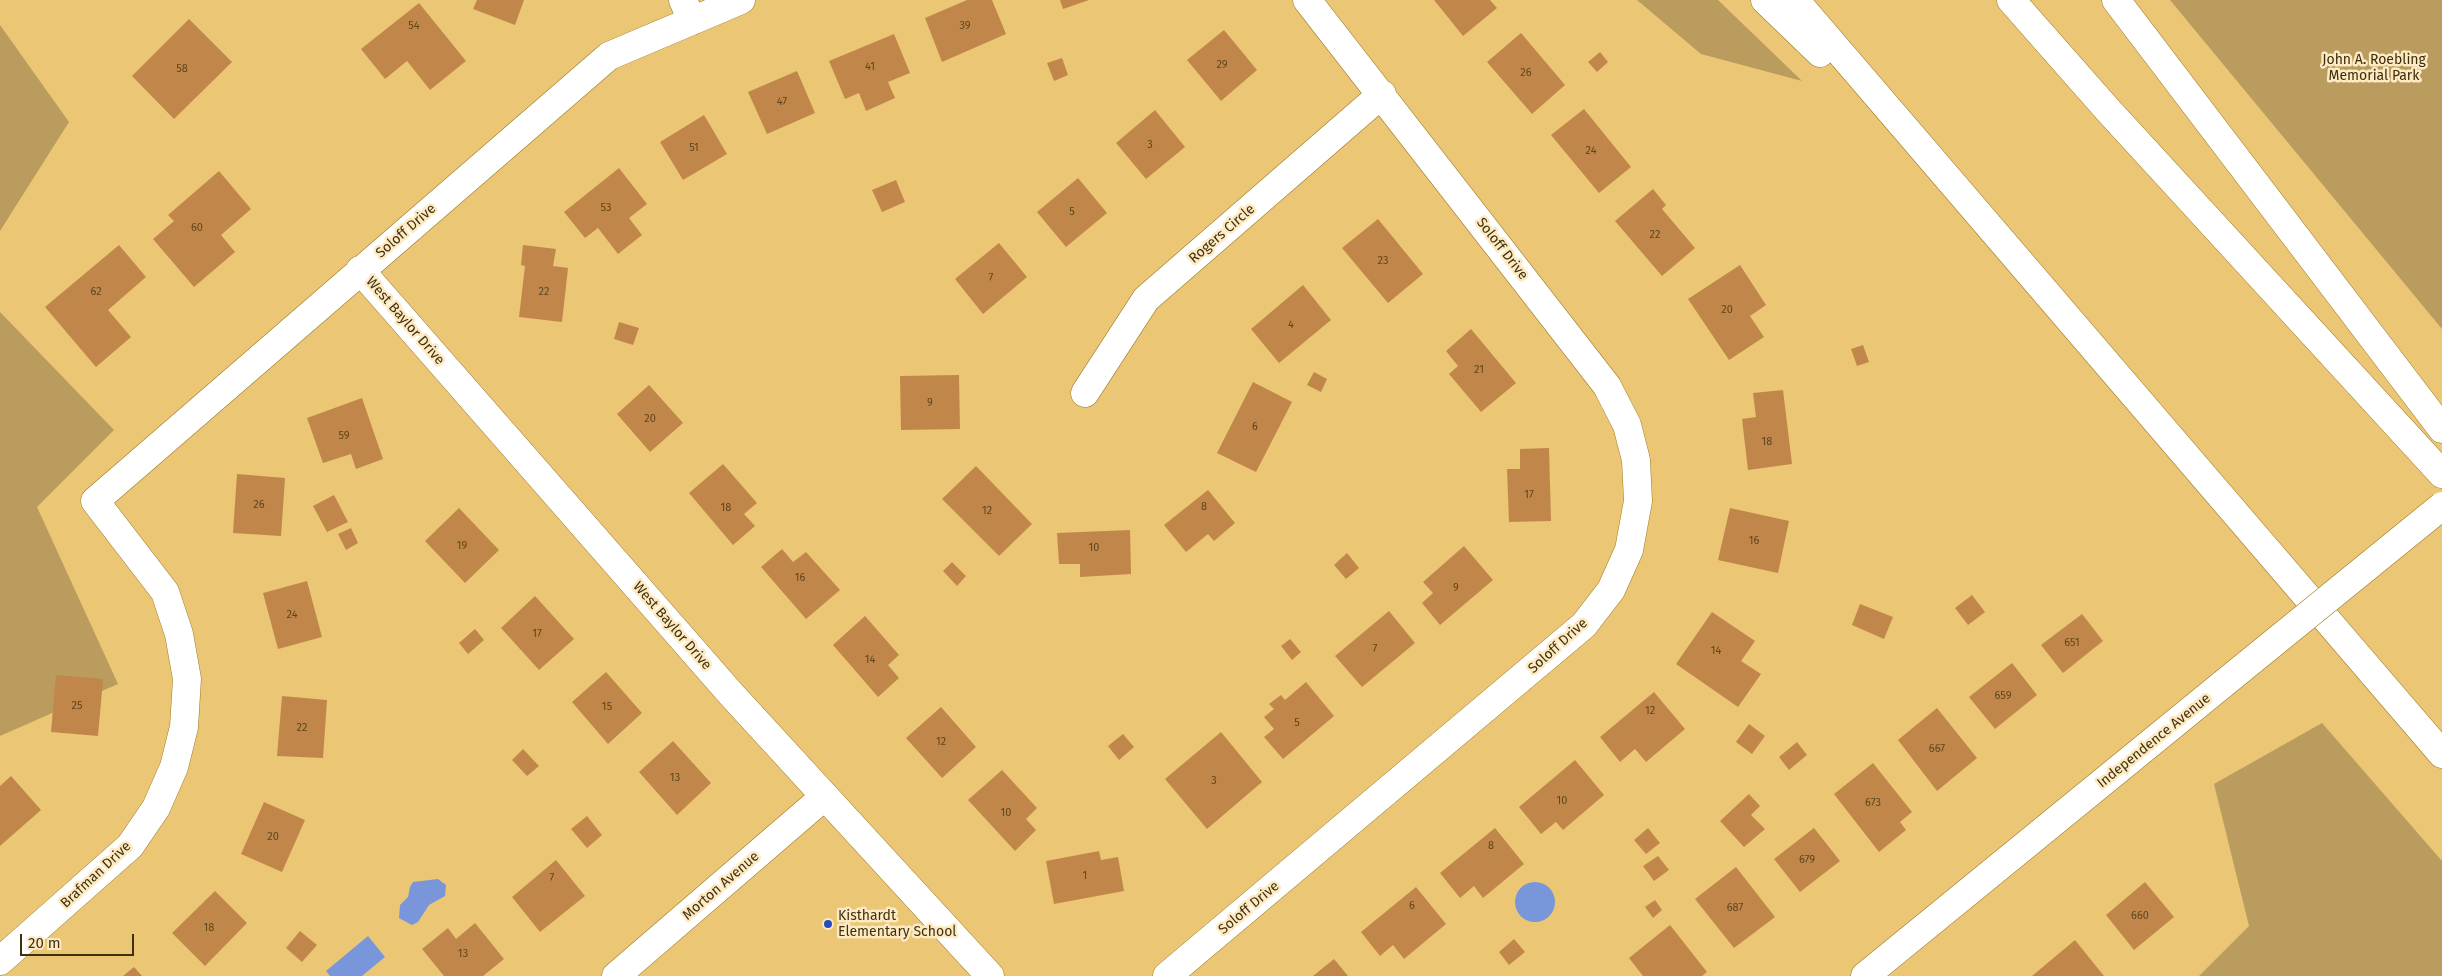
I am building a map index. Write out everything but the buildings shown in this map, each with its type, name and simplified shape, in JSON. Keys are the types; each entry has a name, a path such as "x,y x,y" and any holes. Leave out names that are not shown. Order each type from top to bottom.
{"main road":[{"name":"Soloff Drive","path":"95,501 609,56 687,10 741,0"},
{"name":"Soloff Drive","path":"1167,976 1584,625 1611,590 1629,550 1638,501 1636,460 1627,425 1607,386 1382,94 1307,0"},
{"path":"1765,0 1941,170"},
{"path":"1795,0 2442,754"},
{"path":"2011,0 2106,109 2442,474"},
{"path":"2116,0 2442,428"},
{"name":"Rogers Circle","path":"1085,393 1146,299 1382,94"},
{"name":"West Baylor Drive","path":"360,270 731,694 990,976"},
{"name":"Brafman Drive","path":"0,961 130,846 160,800 174,767 184,728 187,679 180,634 164,592 95,501"},
{"name":"Independence Avenue","path":"1865,976 2442,506"},
{"name":"Morton Avenue","path":"616,976 825,796"}],"green space":[{"path":"1637,0 1718,0 1802,81 1701,54"},
{"name":"John A. Roebling Memorial Park","path":"2170,0 2442,0 2442,329"},
{"path":"0,25 69,122 0,231"},
{"path":"0,312 114,430 37,507 118,684 0,736"},
{"path":"2322,723 2442,861 2442,976 2199,976 2249,926 2214,784"}],"water":[{"path":"438,879 446,885 445,896 429,905 418,922 412,925 399,918 400,905 408,897 413,882"},
{"path":"1539,882 1546,885 1552,891 1555,902 1554,910 1546,919 1539,922 1531,922 1524,919 1516,910 1515,898 1518,891 1527,883"},
{"path":"368,936 385,957 362,976 330,976 326,971"}],"place":[{"name":"Kisthardt Elementary School","path":"828,924"}]}
